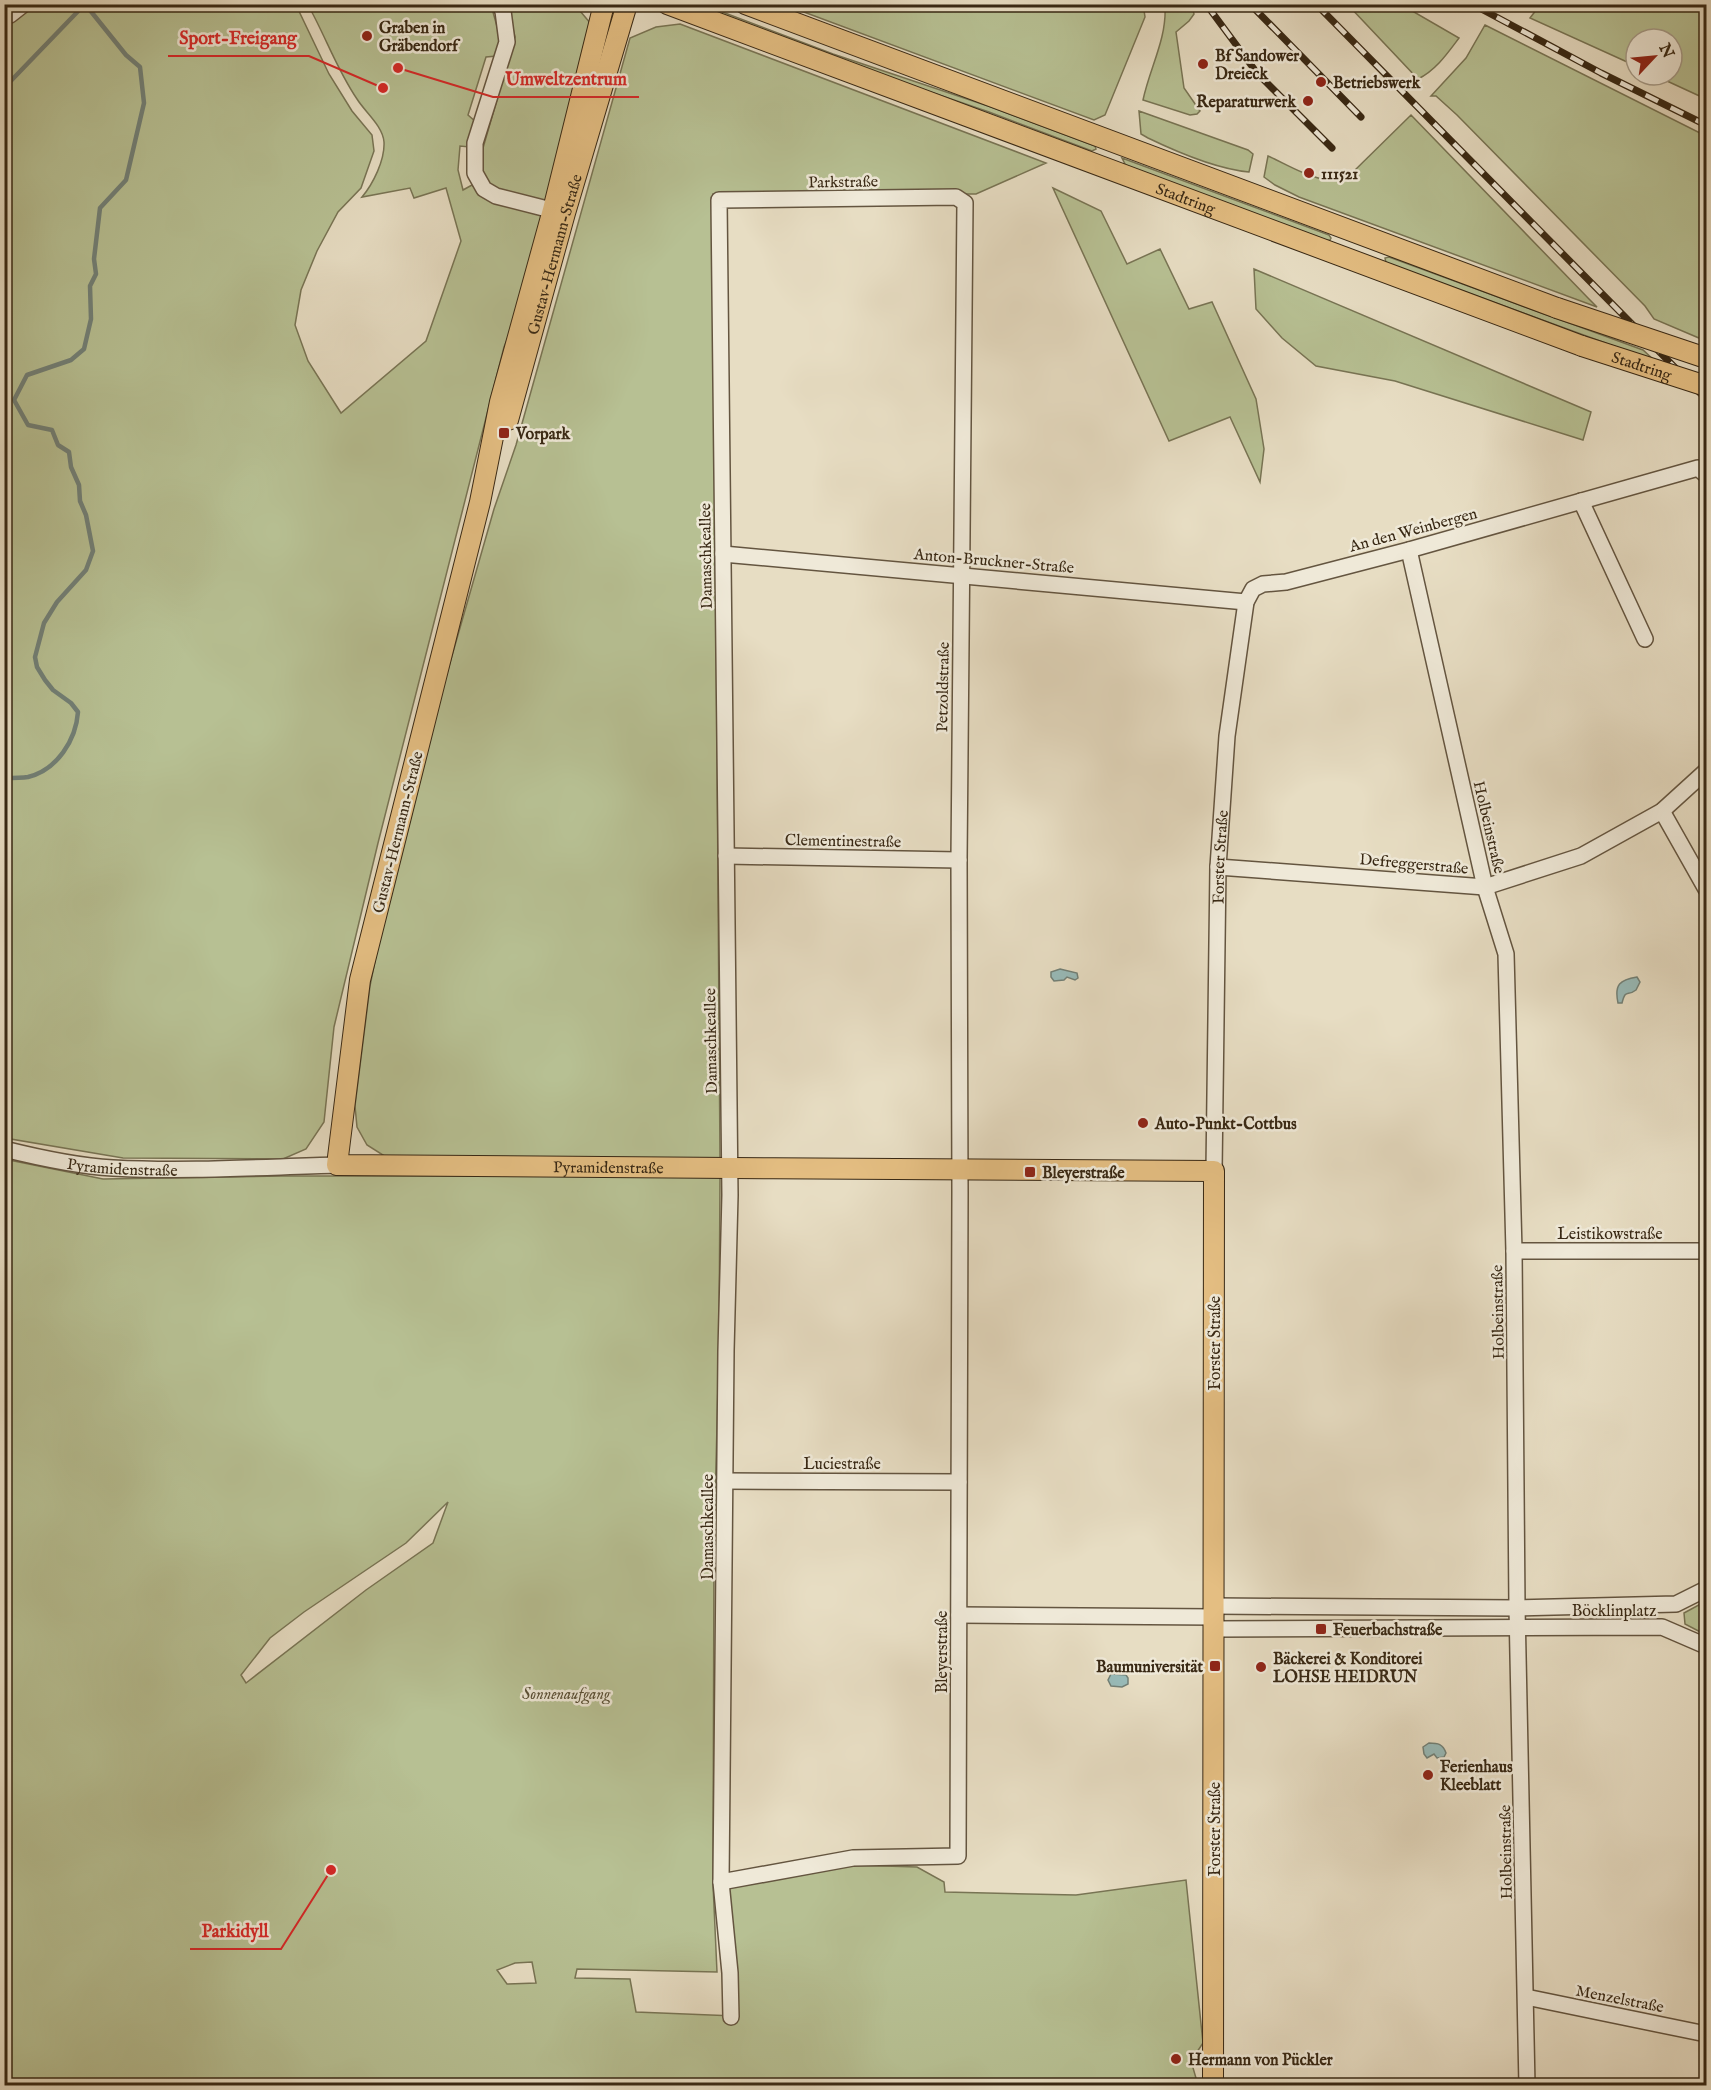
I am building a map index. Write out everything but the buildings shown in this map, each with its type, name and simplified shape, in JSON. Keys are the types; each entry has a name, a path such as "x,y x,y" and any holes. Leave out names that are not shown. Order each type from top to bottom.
{"main road":[{"name":"Gustav-Hermann-Straße","path":"337,1165 360,980 480,502 497,457 527,356 604,4"},
{"name":"Gustav-Hermann-Straße","path":"559,212 627,4"},
{"name":"Stadtring","path":"667,4 1582,346 1707,386"},
{"name":"Stadtring","path":"745,4 1557,308 1707,358"},
{"name":"Pyramidenstraße","path":"337,1165 1214,1171"},
{"name":"Forster Straße","path":"1213,2085 1214,1171"}],"street":[{"path":"10,15 24,4"},
{"path":"499,4 503,12 507,42 475,143 475,173 484,189 496,196 559,212"},
{"name":"Parkstraße","path":"719,200 956,197 965,203"},
{"name":"Damaschkeallee","path":"719,200 730,1168 721,1882 730,1973 731,2017"},
{"name":"Petzoldstraße","path":"960,1171 959,860 965,203"},
{"name":"An den Weinbergen","path":"1250,595 1263,584 1286,582 1581,501 1702,471"},
{"path":"1581,501 1645,639"},
{"name":"Holbeinstraße","path":"1409,549 1485,887 1506,954 1514,1251 1517,1608 1527,2085"},
{"name":"Anton-Bruckner-Straße","path":"723,554 962,575 1250,595"},
{"name":"Forster Straße","path":"1214,1171 1218,867 1227,736 1250,595"},
{"name":"Defreggerstraße","path":"1218,867 1485,887 1581,856 1662,811 1707,771"},
{"path":"1662,811 1707,889"},
{"name":"Clementinestraße","path":"726,856 959,860"},
{"name":"Pyramidenstraße","path":"4,1149 45,1159 112,1168 337,1165"},
{"name":"Bleyerstraße","path":"721,1882 852,1858 958,1856 960,1171"},
{"name":"Leistikowstraße","path":"1514,1251 1707,1251"},
{"name":"Luciestraße","path":"725,1481 959,1482"},
{"name":"Böcklinplatz","path":"1517,1608 1676,1604 1707,1589"},
{"path":"1214,1617 1517,1608"},
{"path":"959,1615 1214,1617 1518,1628"},
{"name":"Böcklinplatz","path":"1518,1628 1662,1628 1707,1646"},
{"name":"Menzelstraße","path":"1526,1997 1707,2034"}],"green space":[{"path":"1143,4 1145,17 1105,115 1094,120 785,5"},
{"path":"32,5 296,5 329,74 352,111 372,135 374,151 361,188 338,212 317,251 301,290 295,325 308,361 341,413 426,341 461,241 446,188 414,198 410,188 362,197 374,179 380,164 384,149 383,136 350,88 308,5 491,5 500,37 497,56 486,57 468,115 476,122 470,147 460,146 458,170 463,190 472,185 475,188 483,148 515,37 507,5 575,5 591,24 520,309 504,347 378,843 334,1027 324,1122 306,1149 283,1159 123,1158 5,1138 4,27"},
{"path":"689,5 704,5 833,54 991,107 1095,146 1096,149 1092,151"},
{"path":"1165,5 1192,5 1194,14 1176,32 1184,88 1200,111 1197,114 1190,115 1143,100 1161,41"},
{"path":"1348,5 1402,5 1459,38 1436,66 1418,79"},
{"path":"1540,5 1686,5 1706,14 1706,99 1680,87 1684,87 1684,27 1624,27 1624,61 1530,18"},
{"path":"680,24 1046,163 976,194 713,194 720,1160 386,1157 367,1145 357,1127 355,1106 370,986 399,841 494,509 516,445 630,38 656,27"},
{"path":"1485,25 1706,136 1706,341 1654,319 1645,306 1457,115 1436,96 1431,96 1466,58"},
{"path":"1139,111 1248,150 1253,154 1249,172 1211,164 1148,138 1141,134"},
{"path":"1411,115 1597,307 1299,197 1264,177 1268,156 1298,171 1321,179 1342,178 1352,173"},
{"path":"1122,158 1329,235 1331,238 1325,241 1126,166"},
{"path":"1053,188 1101,211 1127,264 1160,249 1189,309 1212,302 1256,399 1264,449 1260,482 1230,417 1169,441"},
{"path":"1389,257 1643,350 1655,361 1386,263 1385,258"},
{"path":"1254,269 1591,412 1583,440 1395,381 1316,366 1282,338 1256,309"},
{"name":"Sonnenaufgang","path":"4,1159 103,1179 282,1176 720,1176 714,1547 713,1884 717,1972 577,1969 575,1978 630,1979 636,2012 735,2016 729,1887 852,1865 917,1867 944,1882 945,1892 1076,1895 1186,1880 1203,2043 1191,2061 1198,2085 5,2085","holes":["448,1502 433,1543 366,1590 246,1683 241,1675 270,1638 304,1612 406,1543","532,1962 536,1983 507,1984 497,1970 515,1963"]},
{"path":"1706,1601 1706,1635 1685,1624 1684,1613"}],"water":[{"path":"1060,969 1077,973 1078,978 1075,980 1067,977 1064,980 1054,981 1051,972"},
{"path":"1637,977 1640,982 1636,990 1626,994 1622,1003 1618,1003 1617,991 1620,984"},
{"path":"1111,1674 1126,1675 1128,1684 1122,1687 1111,1686 1108,1680"},
{"path":"1429,1743 1442,1746 1446,1753 1444,1757 1437,1758 1434,1754 1427,1758 1423,1747"}],"waterway":[{"path":"4,88 85,4"},
{"path":"4,778 28,777 48,768 63,752 73,733 78,712 45,680 37,667 35,657 44,623 57,602 86,570 93,551 86,515 80,501 79,485 71,467 69,452 58,445 52,430 28,425 14,400 27,375 71,360 84,349 91,319 90,286 96,274 94,259 100,208 126,180 144,103 140,67 126,55 85,4"}],"railway":[{"path":"1206,4 1257,73 1332,148"},
{"path":"1250,4 1361,117"},
{"path":"1316,4 1706,399"},
{"path":"1472,4 1601,73 1706,125"}],"place":[{"name":"Graben in Gräbendorf","path":"367,36"},
{"name":"Bf Sandower Dreieck","path":"1203,64"},
{"name":"Umweltzentrum","path":"398,68"},
{"name":"Betriebswerk","path":"1321,82"},
{"name":"Sport-Freigang","path":"383,88"},
{"name":"Reparaturwerk","path":"1308,101"},
{"name":"111521","path":"1309,173"},
{"name":"Vorpark","path":"504,433"},
{"name":"Auto-Punkt-Cottbus","path":"1143,1123"},
{"name":"Bleyerstraße","path":"1030,1172"},
{"name":"Feuerbachstraße","path":"1321,1629"},
{"name":"Baumuniversität","path":"1215,1666"},
{"name":"Bäckerei & Konditorei LOHSE HEIDRUN","path":"1261,1667"},
{"name":"Ferienhaus Kleeblatt","path":"1428,1775"},
{"name":"Parkidyll","path":"331,1870"},
{"name":"Hermann von Pückler","path":"1176,2059"}]}
